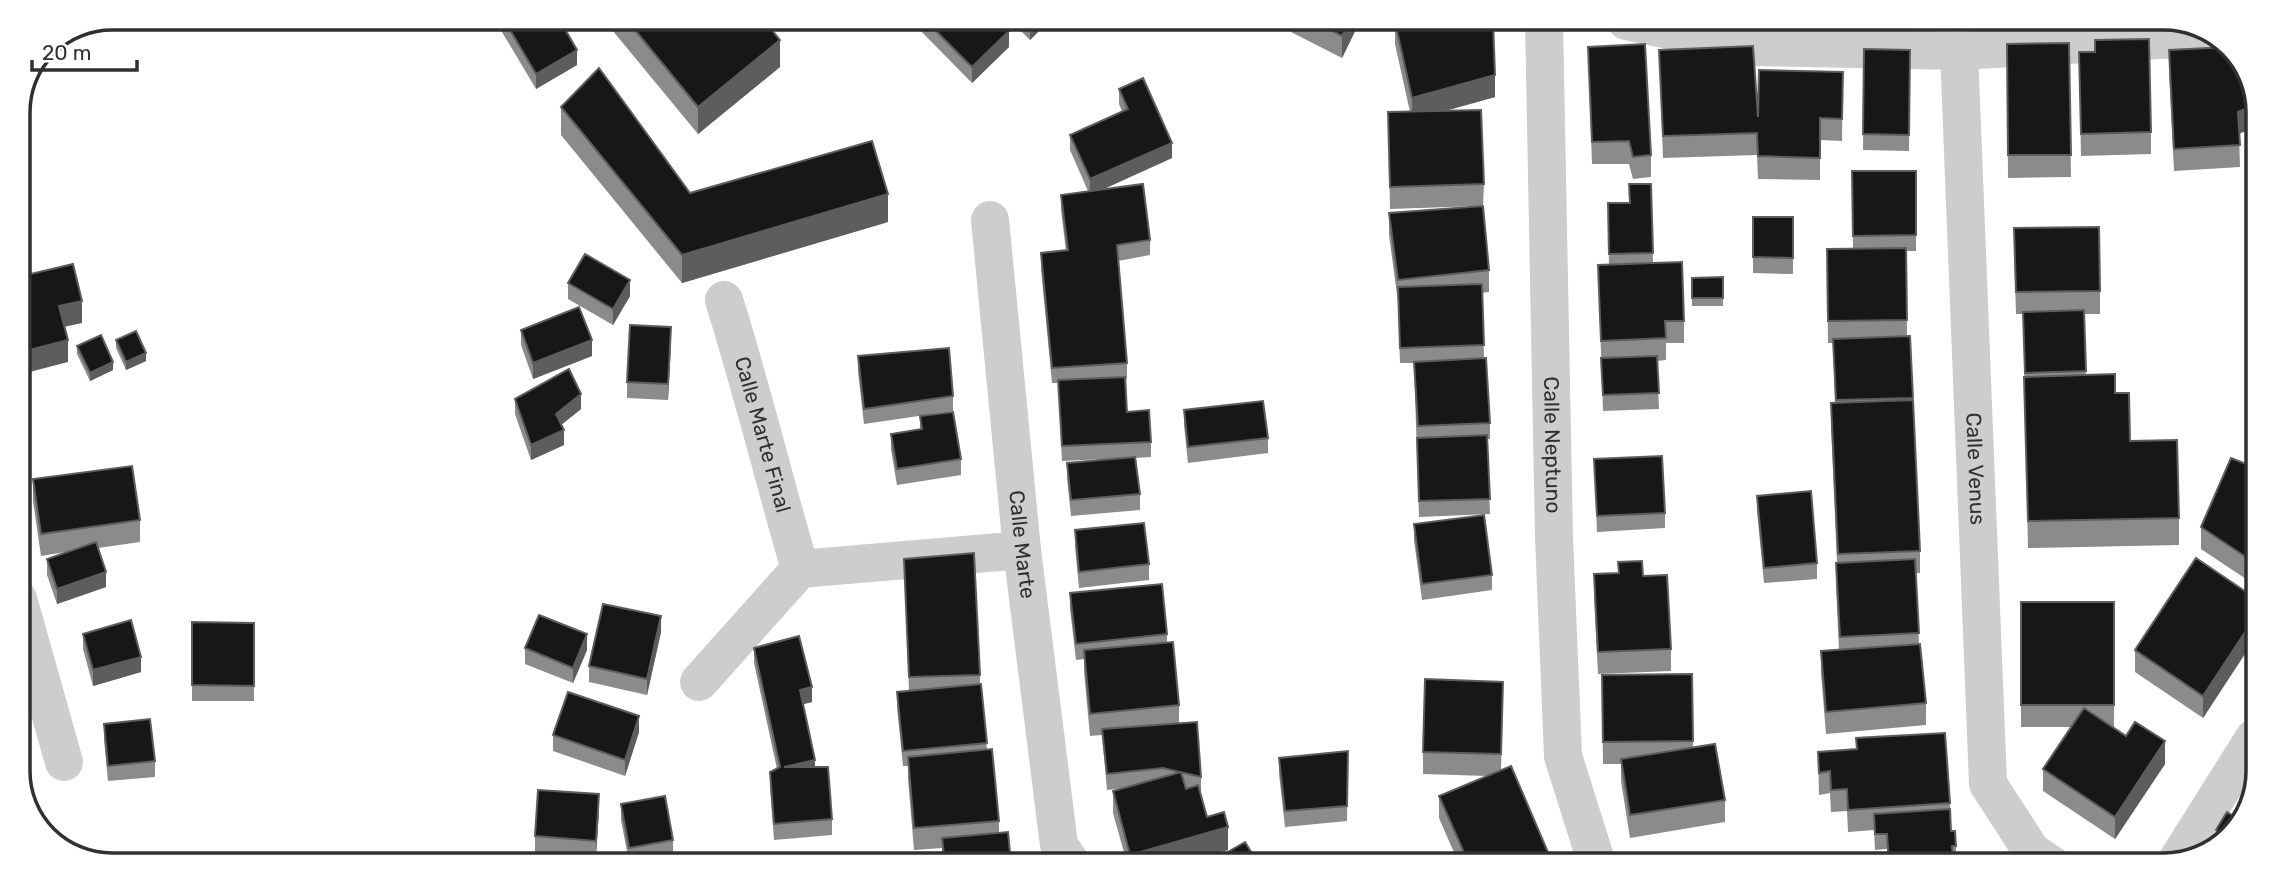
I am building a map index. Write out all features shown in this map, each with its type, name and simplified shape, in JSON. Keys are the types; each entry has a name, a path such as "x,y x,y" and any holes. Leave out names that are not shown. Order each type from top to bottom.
{"street":[{"name":"Calle Neptuno","path":"1544,30 1554,537 1563,756 1594,853"},
{"path":"1668,30 1748,47 1959,51 2198,38"},
{"name":"Calle Venus","path":"1959,51 1988,785 2034,853"},
{"name":"Calle Marte","path":"990,220 1022,550 1059,845 1064,853"},
{"name":"Calle Marte Final","path":"724,300 749,379 770,466 800,569"},
{"path":"699,682 800,569 1022,550"},
{"path":"30,642 64,762"},
{"path":"2183,851 2246,751"}],"building":[{"path":"510,30 565,30 577,50 536,74"},
{"path":"635,30 772,30 780,40 698,107"},
{"path":"935,30 1009,31 972,67"},
{"path":"1331,30 1345,30 1342,36"},
{"path":"1397,30 1493,30 1495,75 1412,98"},
{"path":"2149,39 2151,132 2081,134 2079,52 2095,52 2095,40"},
{"path":"2069,43 2071,155 2008,155 2007,44"},
{"path":"1645,44 1651,155 1633,157 1629,141 1592,142 1588,47"},
{"path":"1753,46 1758,117 1759,70 1843,72 1842,119 1820,118 1820,158 1758,156 1757,133 1663,136 1659,50"},
{"path":"2215,48 2229,62 2238,76 2245,96 2246,109 2238,112 2240,145 2174,149 2169,50"},
{"path":"1864,49 1910,50 1909,135 1863,134"},
{"path":"599,68 690,193 872,141 888,194 682,255 561,107"},
{"path":"1143,78 1172,143 1090,179 1070,135 1128,109 1119,89"},
{"path":"1481,110 1484,184 1390,187 1388,112"},
{"path":"1852,171 1916,171 1916,235 1853,236"},
{"path":"1143,184 1150,240 1117,245 1127,363 1052,368 1041,253 1068,250 1061,195"},
{"path":"1629,184 1651,184 1653,253 1609,254 1608,203 1630,203"},
{"path":"1483,206 1489,270 1398,280 1389,213"},
{"path":"1753,217 1793,217 1793,258 1753,257"},
{"path":"2099,227 2100,291 2016,292 2014,228"},
{"path":"1906,248 1907,320 1828,321 1827,249"},
{"path":"585,254 630,280 613,309 568,283"},
{"path":"1682,262 1684,321 1665,321 1666,338 1601,341 1598,265"},
{"path":"73,264 82,301 59,306 68,340 30,350 30,274"},
{"path":"1723,277 1723,298 1692,298 1692,278"},
{"path":"1482,284 1484,345 1400,348 1398,287"},
{"path":"579,307 592,340 533,363 521,330"},
{"path":"2084,310 2086,371 2025,373 2023,312"},
{"path":"630,325 671,327 668,384 627,382"},
{"path":"136,331 146,353 126,362 116,340"},
{"path":"101,335 113,362 90,373 77,346"},
{"path":"1910,336 1913,398 1836,400 1833,339"},
{"path":"949,348 953,396 864,409 858,356"},
{"path":"1657,356 1659,393 1603,395 1601,358"},
{"path":"1486,358 1490,423 1418,426 1414,362"},
{"path":"569,369 581,394 556,414 564,430 531,445 515,399"},
{"path":"2115,374 2115,393 2129,393 2130,441 2177,440 2179,518 2028,521 2024,377"},
{"path":"1125,377 1127,412 1149,410 1151,442 1062,446 1058,380"},
{"path":"1913,400 1920,551 1838,554 1831,403"},
{"path":"1263,401 1268,438 1188,447 1184,410"},
{"path":"953,412 961,459 897,469 891,434 922,429 920,416"},
{"path":"1487,435 1490,499 1419,501 1417,438"},
{"path":"1662,456 1665,513 1597,516 1594,459"},
{"path":"1135,457 1140,494 1071,500 1067,463"},
{"path":"2231,458 2246,464 2246,557 2201,527"},
{"path":"132,466 140,520 41,534 33,479"},
{"path":"1811,491 1817,563 1764,568 1757,496"},
{"path":"1484,515 1492,575 1422,584 1414,524"},
{"path":"1144,523 1149,564 1079,572 1075,530"},
{"path":"96,542 106,572 57,589 47,559"},
{"path":"974,553 980,675 909,677 904,559"},
{"path":"2196,558 2246,592 2246,631 2203,696 2135,650"},
{"path":"1915,559 1919,633 1840,637 1836,563"},
{"path":"1642,561 1643,576 1667,575 1671,649 1598,652 1594,574 1619,573 1618,562"},
{"path":"1162,584 1167,634 1076,644 1070,593"},
{"path":"2021,602 2114,602 2114,705 2021,705"},
{"path":"603,604 661,616 647,679 589,666"},
{"path":"539,615 587,634 573,668 525,648"},
{"path":"131,620 141,657 93,670 83,634"},
{"path":"192,622 254,623 254,686 192,685"},
{"path":"799,636 812,687 800,690 815,760 784,767 828,767 832,819 774,824 770,772 780,767 754,648"},
{"path":"1173,642 1179,705 1090,714 1084,650"},
{"path":"1920,644 1926,703 1826,712 1821,651"},
{"path":"1692,674 1693,741 1603,742 1602,675"},
{"path":"1425,679 1503,682 1501,754 1423,752"},
{"path":"981,684 987,743 903,751 897,692"},
{"path":"568,692 639,716 625,760 553,735"},
{"path":"2084,708 2126,736 2135,722 2165,741 2115,817 2043,769"},
{"path":"150,719 155,761 108,766 104,724"},
{"path":"1197,722 1201,777 1163,768 1107,774 1102,729"},
{"path":"1945,733 1950,803 1848,810 1847,789 1831,790 1830,771 1819,773 1818,752 1857,749 1856,738"},
{"path":"1715,744 1725,800 1630,815 1621,759"},
{"path":"992,749 999,821 914,828 908,757"},
{"path":"1348,751 1347,806 1285,811 1279,758"},
{"path":"1511,766 1548,853 1464,853 1439,796"},
{"path":"1181,772 1186,789 1198,785 1207,817 1224,812 1228,827 1129,853 1113,791"},
{"path":"538,790 599,794 596,841 535,836"},
{"path":"665,796 673,840 629,848 621,804"},
{"path":"1950,809 1951,831 1955,831 1956,846 1952,846 1952,853 1888,853 1887,834 1875,834 1874,814"},
{"path":"2227,812 2233,815 2222,829 2219,832 2216,830"},
{"path":"1008,832 1010,853 944,853 942,838"},
{"path":"1245,842 1252,853 1226,853"}]}
